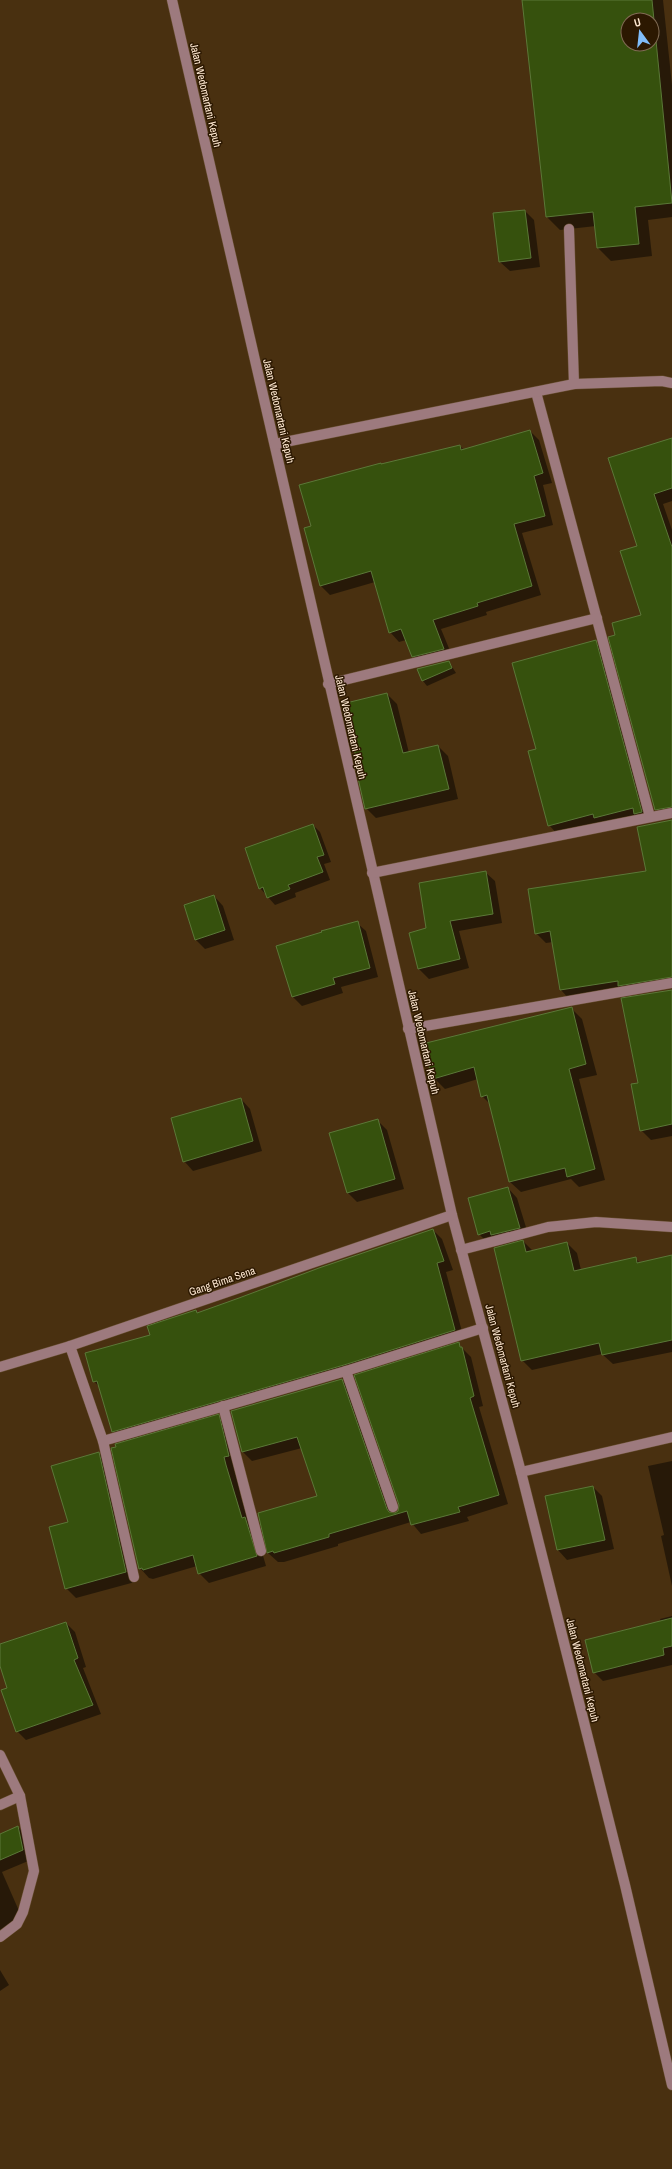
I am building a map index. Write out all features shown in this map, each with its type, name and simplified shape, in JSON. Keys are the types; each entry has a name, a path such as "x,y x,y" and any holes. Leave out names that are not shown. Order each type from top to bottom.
{"street":[{"name":"Jalan Wedomartani Kepuh","path":"172,0 275,444 328,684 452,1215 521,1472 625,1886 672,2085"},
{"path":"569,229 574,384"},
{"path":"275,444 574,384 662,381 672,383"},
{"path":"536,392 650,817"},
{"path":"328,684 597,618"},
{"path":"372,873 672,813"},
{"path":"408,1029 672,983"},
{"name":"Gang Bima Sena","path":"0,1367 70,1346 452,1215"},
{"path":"461,1250 548,1227 596,1222 672,1227"},
{"path":"103,1441 346,1371 483,1328"},
{"path":"70,1346 103,1441 134,1577"},
{"path":"346,1371 393,1507"},
{"path":"223,1406 261,1551"},
{"path":"521,1472 672,1437"},
{"path":"0,1755 20,1796 34,1871 23,1912 17,1924 0,1937"},
{"path":"0,1805 20,1796"}],"building":[{"path":"522,0 652,0 653,12 620,12 620,52 657,52 672,203 635,207 639,244 597,248 593,212 546,217"},
{"path":"525,210 531,258 499,262 493,213"},
{"path":"530,430 543,473 534,476 545,516 514,524 532,586 477,603 478,606 433,620 444,649 412,657 401,629 389,633 371,571 320,586 304,528 311,526 299,485 381,463 460,445 461,450"},
{"path":"672,438 672,488 654,494 672,547 672,807 655,810 608,637 615,635 612,623 641,615 620,551 637,546 608,458"},
{"path":"596,640 642,812 634,814 633,808 594,818 593,814 548,826 528,751 536,749 512,663"},
{"path":"449,661 452,668 422,681 417,669"},
{"path":"387,693 403,753 438,745 449,789 365,809 355,765 358,764 342,704"},
{"path":"672,820 672,977 618,986 618,981 560,990 550,931 535,934 528,889 646,871 637,827"},
{"path":"313,824 324,855 317,857 323,872 288,885 290,889 267,898 263,887 259,889 245,848"},
{"path":"486,871 493,914 450,921 460,959 418,969 409,933 426,928 419,883"},
{"path":"214,895 225,930 195,940 184,905"},
{"path":"358,921 370,968 333,978 335,984 292,997 276,946 322,932 321,931"},
{"path":"672,990 672,1124 640,1131 631,1084 638,1083 621,998"},
{"path":"572,1007 586,1064 569,1069 595,1169 567,1177 565,1168 509,1182 487,1095 481,1097 474,1067 433,1079 422,1044"},
{"path":"241,1098 253,1141 183,1162 171,1118"},
{"path":"378,1119 395,1179 347,1193 329,1133"},
{"path":"508,1187 520,1228 491,1235 490,1231 478,1235 468,1198"},
{"path":"433,1229 444,1261 437,1263 455,1330 344,1365 112,1432 97,1381 93,1382 85,1353 150,1335 147,1326 196,1310 197,1313 319,1268"},
{"path":"523,1240 526,1252 567,1242 574,1271 636,1257 637,1263 672,1255 672,1340 602,1355 599,1343 521,1361 494,1248"},
{"path":"459,1342 460,1347 462,1347 474,1396 470,1398 499,1495 458,1507 460,1512 411,1525 407,1511 329,1534 329,1537 274,1553 273,1551 267,1553 258,1513 317,1496 297,1437 242,1452 231,1411 342,1379 387,1509 389,1512 395,1513 398,1511 399,1505 354,1375"},
{"path":"219,1414 229,1456 224,1457 226,1465 242,1518 245,1517 257,1556 198,1574 193,1555 143,1570 142,1568 139,1569 111,1448 116,1447 115,1444"},
{"path":"99,1452 126,1572 65,1589 49,1527 68,1522 51,1466"},
{"path":"593,1486 605,1540 557,1550 545,1496"},
{"path":"672,1618 672,1646 663,1648 664,1655 593,1673 585,1640"},
{"path":"66,1622 78,1658 74,1660 93,1705 16,1732 1,1690 7,1688 0,1666 0,1644"},
{"path":"18,1826 23,1850 0,1860 0,1834"}]}
